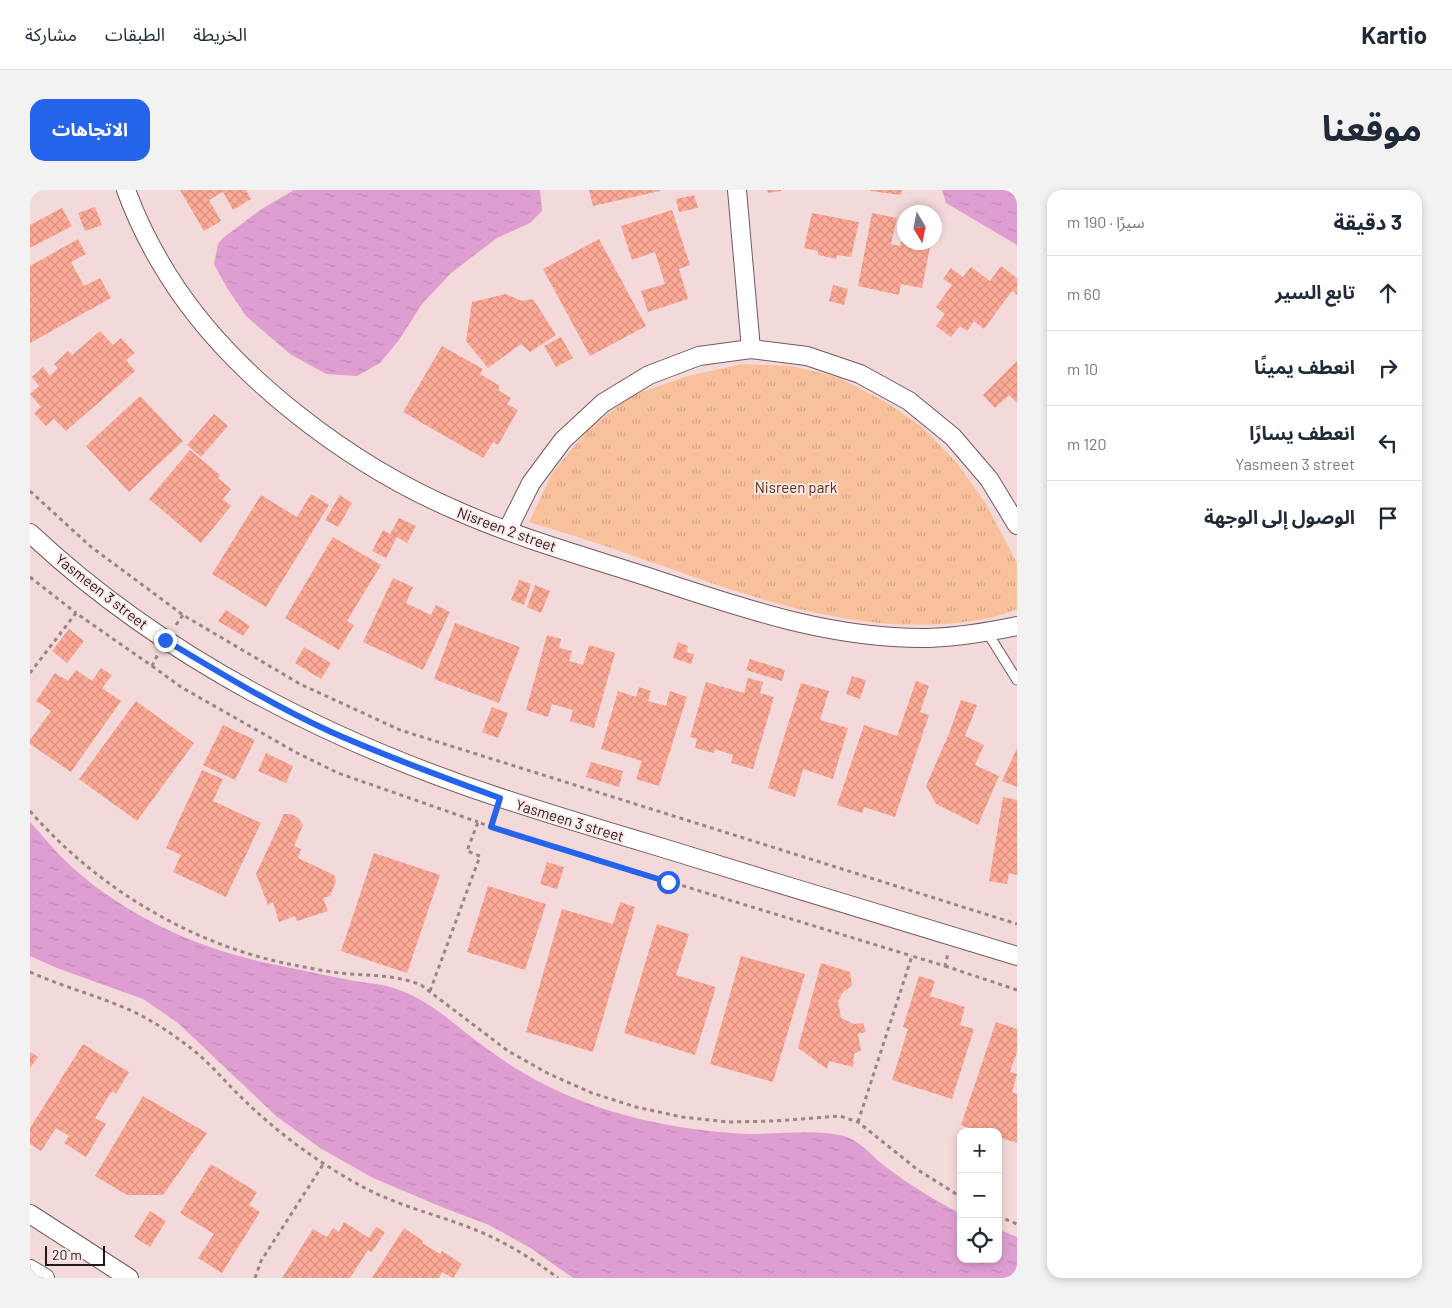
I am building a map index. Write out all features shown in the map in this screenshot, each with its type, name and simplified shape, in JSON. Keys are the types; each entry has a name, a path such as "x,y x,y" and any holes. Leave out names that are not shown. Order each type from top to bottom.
{"street":[{"name":"Nisreen 2 street","path":"126,190 138,221 168,276 205,326 249,372 286,406 334,442 369,465 414,490 460,512 507,531 761,614 815,627 872,636 929,638 987,632 1017,626"},
{"path":"737,190 751,349"},
{"path":"507,531 531,483 563,440 603,404 649,375 699,356 751,349 807,356 860,374 909,401 952,437 989,479 1017,525"},
{"name":"Yasmeen 3 street","path":"30,533 105,595 165,640 245,688 328,730 414,767 500,798 1017,956"},
{"path":"30,1214 129,1278"},
{"path":"30,1269 45,1278"}],"lane":[{"path":"987,632 1017,680"}],"path":[{"path":"30,491 90,546 183,615 300,684 400,730 1017,924"},
{"path":"30,577 76,613 181,687 297,753 338,772 491,827 1017,990"},
{"path":"30,672 76,613"},
{"path":"152,666 165,640"},
{"path":"491,827 500,798"},
{"path":"30,811 81,863 119,892 159,916 201,936 245,952 291,965 338,973 401,978 421,984 508,1051 549,1074 592,1093 636,1107 682,1117 728,1122 775,1121 840,1116 858,1122 918,1170 957,1194"},
{"path":"430,991 480,856 467,851 478,822"},
{"path":"944,966 953,937"},
{"path":"858,1122 912,956"},
{"path":"30,972 126,1009 160,1026 186,1044 209,1064 244,1101 283,1134 324,1163 364,1187 406,1207 482,1233 512,1247 540,1264 558,1278"},
{"path":"255,1278 261,1261 324,1163"},
{"path":"1002,1218 1017,1224"}],"green space":[{"name":"Nisreen park","path":"742,364 791,366 838,377 889,404 922,427 957,463 986,504 1017,563 1017,609 984,619 939,624 895,624 851,619 764,600 529,522 553,472 588,430 630,396 688,376"}],"water":[{"path":"294,190 540,190 542,211 530,223 497,238 451,273 422,304 399,340 380,363 357,376 326,374 290,354 246,316 227,288 214,264 218,244 223,238 260,210"},
{"path":"942,190 1017,190 1017,245 946,203"},
{"path":"30,822 67,863 94,885 138,915 186,938 236,955 262,962 385,986 404,992 441,1013 497,1056 520,1071 582,1101 643,1120 686,1128 750,1134 822,1133 850,1138 904,1180 957,1212 957,1263 1002,1263 1002,1231 1017,1237 1017,1278 573,1278 529,1247 489,1225 373,1178 320,1148 276,1116 178,1023 143,999 57,968 30,956"}],"building":[{"path":"180,190 246,190 251,199 233,210 223,192 209,200 221,221 204,231"},
{"path":"589,190 660,190 660,191 593,206"},
{"path":"767,190 781,190 781,191 768,193"},
{"path":"871,190 902,190 901,195"},
{"path":"694,195 698,208 679,212 676,199"},
{"path":"95,207 102,225 85,231 78,213"},
{"path":"62,208 72,226 30,248 30,225"},
{"path":"672,210 690,265 679,269 688,299 648,312 641,291 665,284 655,252 632,260 621,226"},
{"path":"812,213 859,222 851,257 837,255 836,259 818,255 818,251 804,248"},
{"path":"872,213 897,218 891,244 897,245 897,250 929,250 922,288 901,284 899,295 858,286"},
{"path":"78,239 86,254 71,262 84,286 100,278 111,298 30,343 30,266"},
{"path":"599,239 646,326 590,356 543,269"},
{"path":"1001,266 1017,278 1017,295 1012,291 984,329 974,321 967,331 960,326 951,337 936,326 945,314 936,307 952,285 943,279 951,268 963,277 971,267 990,281"},
{"path":"833,285 848,289 844,305 829,301"},
{"path":"506,294 522,301 533,299 556,335 530,352 521,344 488,368 466,341 472,302"},
{"path":"100,331 113,345 121,338 135,353 126,360 135,371 66,431 54,419 46,426 34,413 41,407 30,394 39,386 32,377 43,367 50,376 58,368 54,364 68,351 72,355"},
{"path":"561,337 573,358 556,367 544,346"},
{"path":"442,346 483,369 480,374 500,386 498,390 511,398 507,404 518,410 498,445 493,442 483,458 403,412"},
{"path":"1017,361 1017,403 1009,395 995,408 983,395"},
{"path":"140,396 183,441 129,492 86,446"},
{"path":"214,414 228,426 201,457 187,445"},
{"path":"190,450 220,475 218,478 231,489 223,499 231,506 201,543 149,499"},
{"path":"311,494 329,505 266,607 212,574 261,495 297,517"},
{"path":"340,495 352,503 338,527 325,520"},
{"path":"399,518 416,526 407,543 397,537 386,558 372,551 383,530 390,534"},
{"path":"333,537 381,565 347,621 354,625 339,650 285,618"},
{"path":"393,578 413,587 406,603 431,615 436,605 450,612 423,670 363,642"},
{"path":"519,580 531,584 524,605 511,600"},
{"path":"535,585 550,591 541,613 527,607"},
{"path":"226,610 250,626 243,636 218,621"},
{"path":"455,623 520,647 499,703 434,679"},
{"path":"69,629 84,641 67,663 52,651"},
{"path":"547,635 561,639 559,648 572,651 569,661 583,665 589,645 615,653 594,728 570,721 573,710 552,704 548,717 526,710"},
{"path":"678,642 688,646 686,652 694,654 691,664 673,658"},
{"path":"304,647 331,663 321,679 295,663"},
{"path":"750,659 785,670 782,681 746,670"},
{"path":"101,668 112,675 102,688 121,701 71,772 30,744 30,740 51,711 36,701 55,673 68,681 76,670 92,681"},
{"path":"852,676 866,680 860,699 846,694"},
{"path":"748,678 763,682 760,693 774,697 753,769 731,763 733,755 715,749 714,753 695,748 697,739 690,737 706,682 744,693"},
{"path":"916,681 929,686 920,712 929,715 895,817 864,807 862,813 837,805 864,725 897,736"},
{"path":"801,683 829,691 820,720 848,728 833,779 803,769 795,797 768,788"},
{"path":"639,687 651,691 648,701 666,706 670,691 687,697 659,786 636,779 642,761 601,749 618,691 636,697"},
{"path":"961,700 977,705 965,736 984,745 975,765 999,776 978,825 936,804 926,786"},
{"path":"136,701 194,743 137,821 79,779"},
{"path":"492,707 508,713 498,738 482,732"},
{"path":"223,725 255,740 235,780 203,765"},
{"path":"1017,748 1017,787 1002,781"},
{"path":"266,753 293,766 286,783 258,771"},
{"path":"591,762 623,771 619,787 586,777"},
{"path":"202,770 223,779 213,801 261,823 226,897 173,872 181,855 166,848"},
{"path":"1003,797 1017,800 1017,875 1009,873 1007,884 989,881"},
{"path":"284,814 292,814 303,825 294,846 301,849 298,858 334,875 336,881 330,896 323,898 328,911 297,921 295,916 279,922 273,902 268,905 256,874"},
{"path":"374,853 440,875 407,973 341,951"},
{"path":"547,862 564,867 557,889 540,884"},
{"path":"488,886 546,904 525,970 467,952"},
{"path":"620,902 635,907 593,1052 526,1032 562,909 613,924"},
{"path":"657,924 689,934 676,975 716,987 695,1055 624,1033"},
{"path":"741,956 805,974 773,1082 710,1064"},
{"path":"821,963 850,972 852,986 843,992 838,1001 841,1018 854,1024 863,1023 866,1032 858,1034 861,1050 854,1054 853,1067 829,1061 827,1069 798,1048"},
{"path":"919,976 935,981 930,996 965,1007 960,1025 974,1029 952,1099 892,1080 908,1029 903,1027"},
{"path":"996,1022 1017,1029 1017,1052 1010,1072 1017,1074 1012,1092 1017,1094 1017,1143 1002,1138 1002,1128 970,1128 961,1125"},
{"path":"83,1044 129,1072 116,1094 112,1091 95,1118 106,1124 86,1157 64,1143 69,1136 56,1128 41,1151 30,1144 30,1128"},
{"path":"30,1052 38,1057 30,1068"},
{"path":"143,1096 207,1133 163,1195 127,1195 95,1176"},
{"path":"211,1164 257,1192 249,1205 260,1212 222,1273 198,1258 214,1234 180,1213"},
{"path":"150,1211 166,1221 150,1247 134,1237"},
{"path":"344,1222 369,1238 376,1227 385,1232 372,1252 368,1250 350,1278 282,1278 313,1229 327,1237 333,1228 339,1232"},
{"path":"404,1228 423,1241 422,1243 440,1254 442,1251 462,1264 453,1278 442,1272 439,1278 372,1278"}],"route":[{"path":"165,640 245,688 328,730 414,767 500,798 491,827 668,882"}]}
